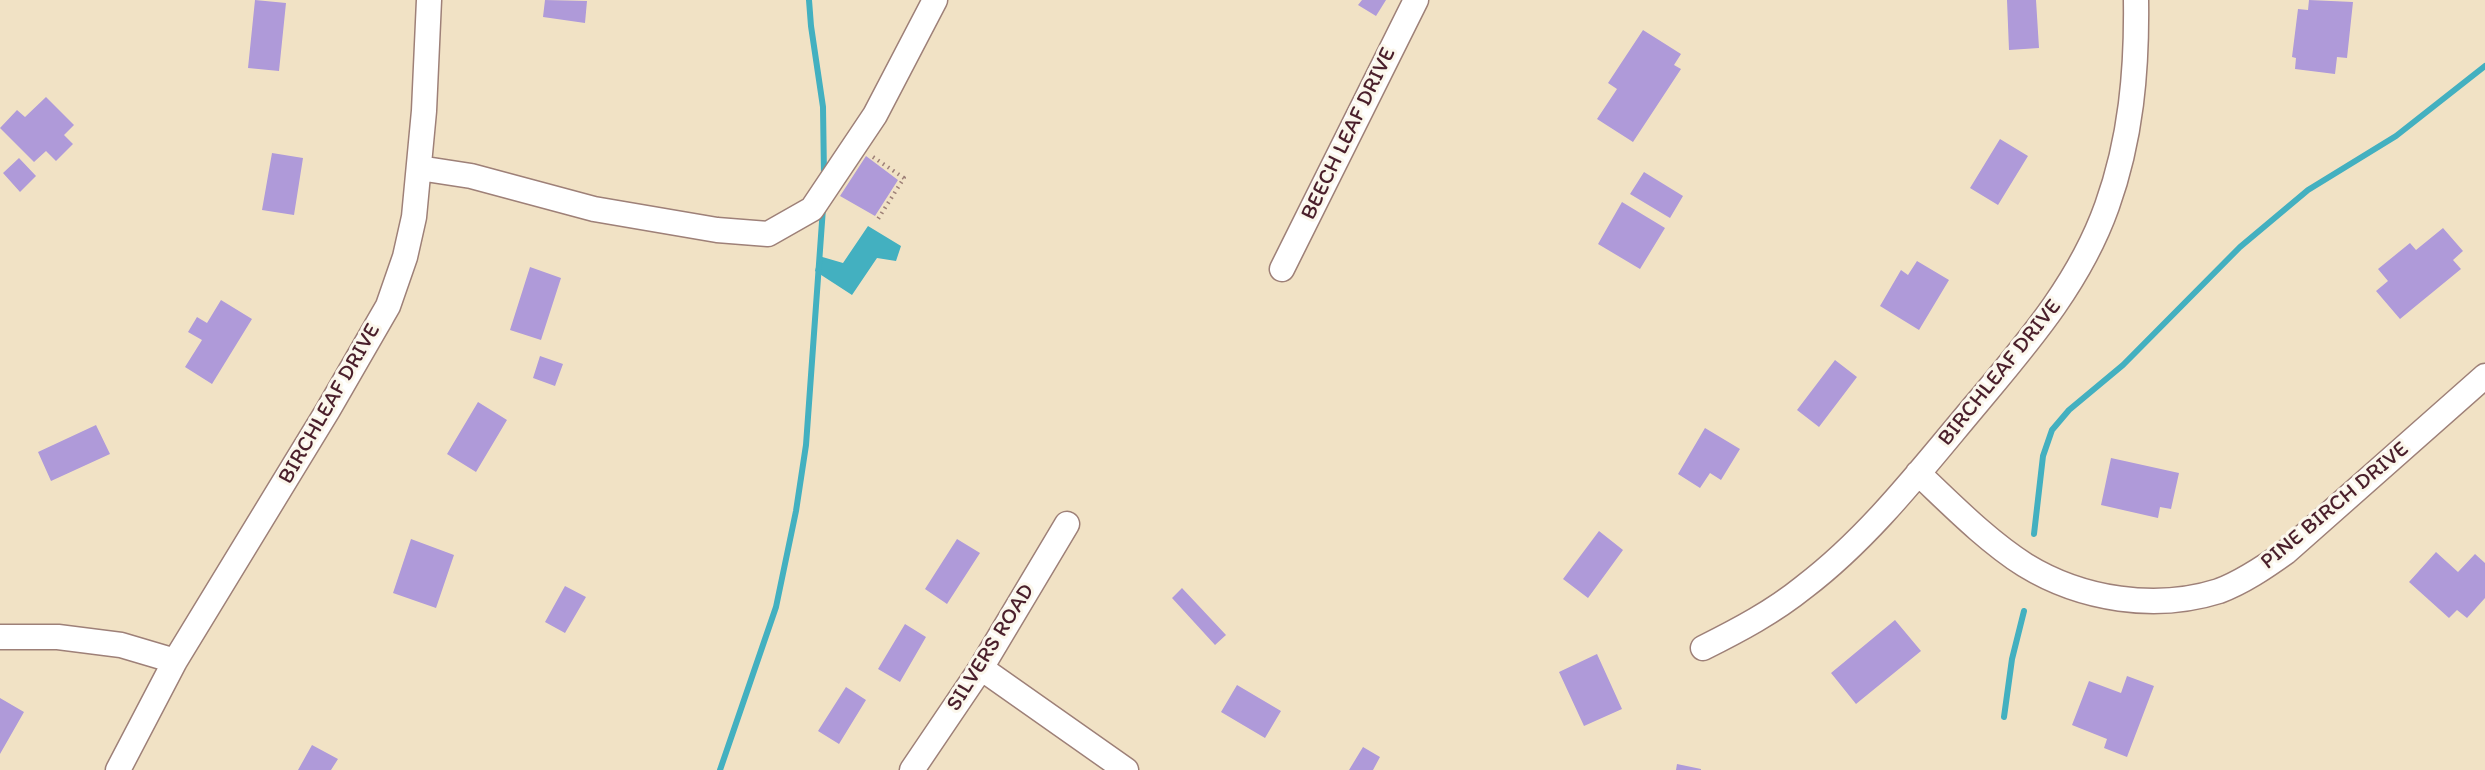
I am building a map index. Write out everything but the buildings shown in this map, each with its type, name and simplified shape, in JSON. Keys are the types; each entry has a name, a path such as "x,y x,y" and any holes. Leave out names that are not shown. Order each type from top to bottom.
{"street":[{"name":"BIRCHLEAF DRIVE","path":"118,770 175,661 328,410 387,306 405,257 414,217 429,0"},
{"path":"419,168 471,176 605,211 717,230 768,234 813,209 875,115 935,0"},
{"name":"BEECH LEAF DRIVE","path":"1282,269 1416,0"},
{"name":"BIRCHLEAF DRIVE","path":"1703,648 1747,626 1805,587 1860,538 1918,473 2032,337 2071,282 2093,241 2107,206 2127,135 2134,94 2136,0"},
{"name":"PINE BIRCH DRIVE","path":"1918,473 2001,548 2047,577 2097,595 2126,600 2171,600 2203,595 2220,590 2254,574 2286,552 2485,376"},
{"name":"SILVERS ROAD","path":"912,770 981,668 1067,524"},
{"path":"0,637 57,637 110,644 175,661"},
{"path":"981,668 1126,770"}],"path":[{"path":"873,157 904,178 878,219"}],"water":[{"path":"868,226 901,246 896,261 877,258 852,295 815,271 819,256 843,263"}],"waterway":[{"path":"809,0 823,107 824,176"},
{"path":"2034,534 2043,456 2052,430 2069,410 2123,365 2240,247 2308,190 2396,136 2485,66"},
{"path":"720,770 776,607 796,511 806,445 823,208"},
{"path":"2004,717 2012,659 2024,611"}]}
